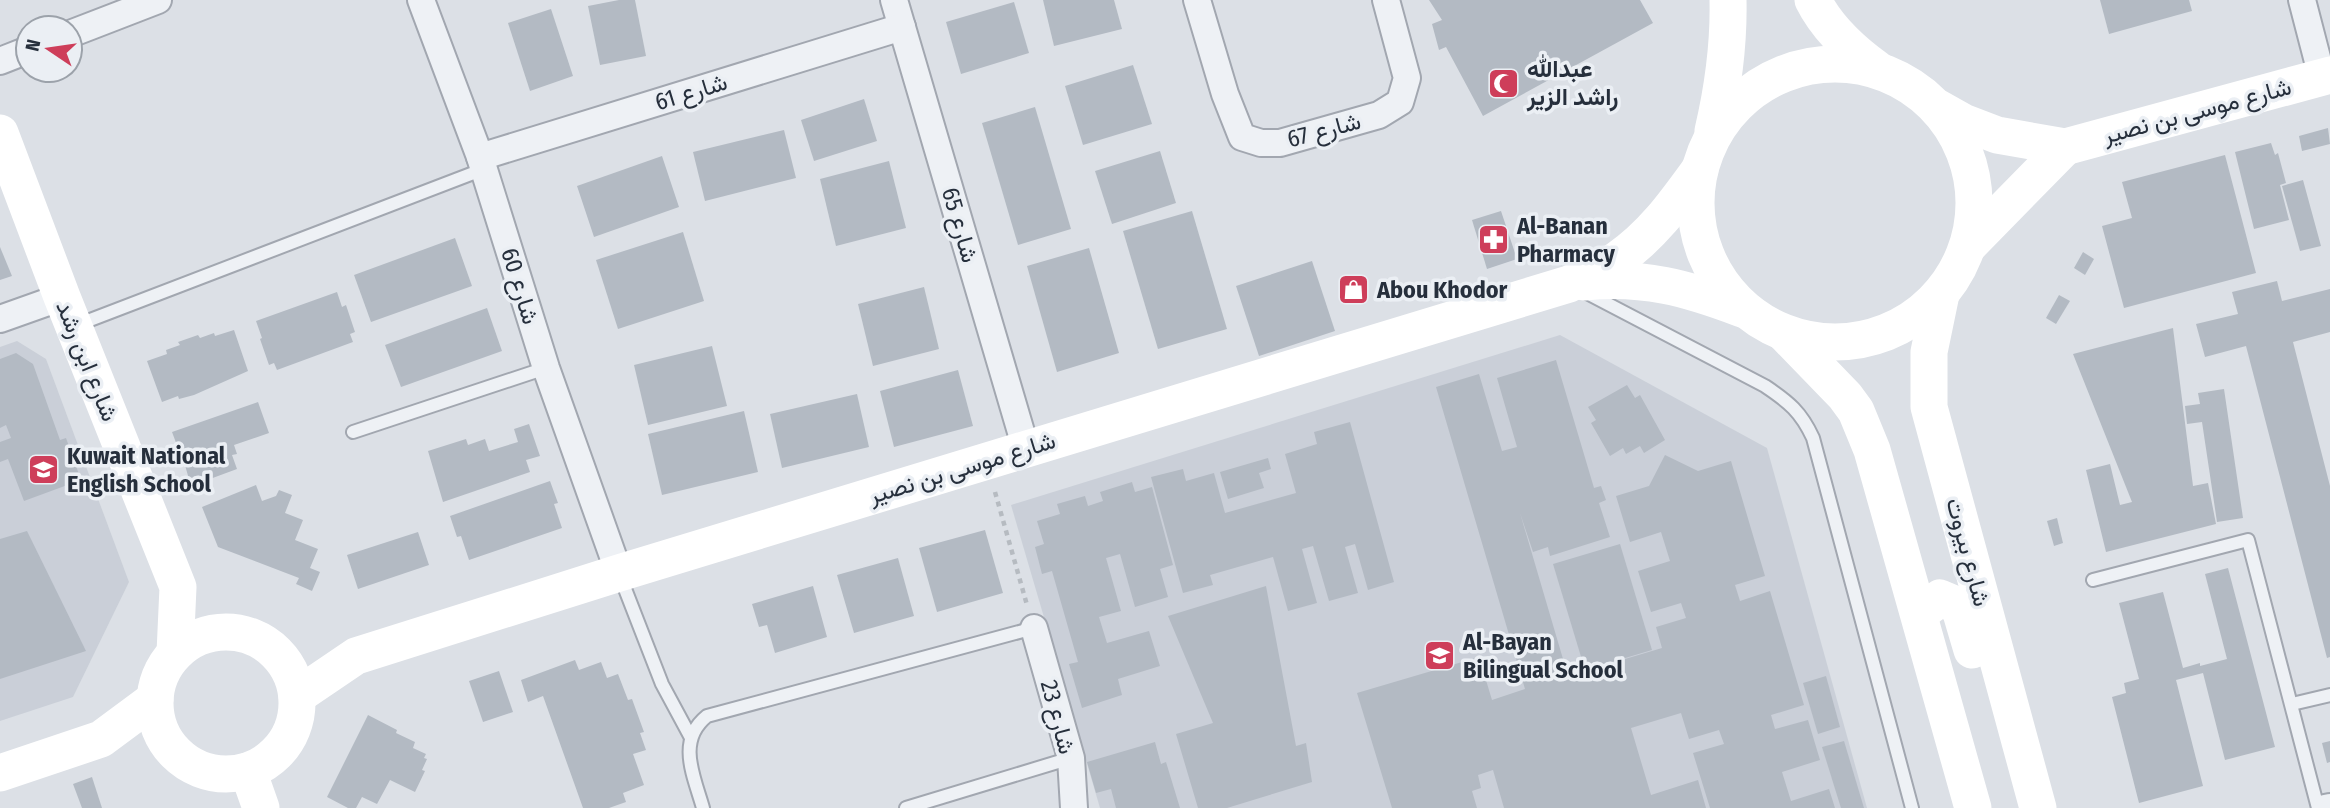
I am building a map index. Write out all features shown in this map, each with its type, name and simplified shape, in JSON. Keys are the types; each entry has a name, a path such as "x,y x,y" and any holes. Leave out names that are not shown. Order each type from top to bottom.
{"street":[{"path":"84,29 158,0"},
{"name":"شارع 60","path":"421,0 482,163 546,368 619,573"},
{"name":"شارع 65","path":"894,0 1026,449"},
{"name":"شارع 67","path":"1197,0 1225,94 1242,137 1261,143 1280,143 1379,115 1400,102 1407,78 1386,0"},
{"path":"1728,0 1725,70 1696,200 1698,230 1704,250 1723,287 1744,310 1763,324 1808,341 1833,344 1857,342 1881,336 1924,311 1957,271 1968,246 1974,209 1971,172 1964,149 1937,107 1919,91 1877,69 1843,41 1813,0"},
{"path":"2302,0 2326,76"},
{"name":"شارع 61","path":"482,163 902,27"},
{"name":"شارع موسى بن نصير","path":"297,696 356,656 619,573 1569,284 1616,261 1662,220 1726,116 1745,96 1769,80 1795,69 1822,64 1850,64 1877,69"},
{"name":"شارع موسى بن نصير","path":"1937,107 1963,122 1997,135 2065,147 2326,76"},
{"name":"شارع ابن رشد","path":"0,133 178,587 175,653"},
{"path":"1968,246 2065,147"},
{"name":"شارع موسى بن نصير","path":"1569,284 1625,279 1650,282 1679,287 1744,310"},
{"name":"شارع بيروت","path":"1941,293 1929,352 1929,407 2038,808"},
{"path":"0,319 68,312"},
{"path":"1785,334 1833,382 1856,411 1872,450 1973,808"},
{"name":"شارع ابن رشد","path":"178,587 230,631"},
{"path":"1919,614 1940,598 1959,607 2006,763 2031,808"},
{"name":"شارع 23","path":"1034,628 1071,758 1074,808"},
{"path":"230,631 255,637 276,651 291,672 297,696 295,720 285,742 269,760 248,771 226,774 204,771 184,760 169,745 161,731 155,699 158,682 175,653 191,640 210,633 230,631"},
{"name":"شارع موسى بن نصير","path":"276,651 356,656"},
{"path":"0,773 101,739 155,699"},
{"path":"101,739 169,745"},
{"path":"248,771 261,808"}],"lane":[{"path":"68,312 482,163"},
{"path":"1569,284 1765,386 1791,404 1805,422 1813,438 1912,808"},
{"path":"353,432 546,368"},
{"path":"2094,580 2248,541 2318,808"},
{"path":"619,573 662,684 690,736"},
{"path":"703,808 689,749 690,736 706,716 1034,628"},
{"path":"2292,705 2330,695"},
{"path":"906,808 929,805 1071,758"}],"path":[{"path":"986,461 1034,628"}],"shaded area":[{"name":"Al-Bayan Bilingual School","path":"1560,335 1767,448 1867,808 1100,808 1011,505"},
{"name":"Kuwait National English School","path":"17,341 46,359 129,582 73,697 0,721 0,347"}],"building":[{"path":"635,0 646,56 600,65 588,6"},
{"path":"1043,0 1114,0 1122,29 1054,46"},
{"name":"عبدالله راشد الزير","path":"1429,0 1640,0 1653,23 1483,116 1446,47 1439,50 1432,24 1442,20"},
{"path":"2100,0 2189,0 2192,11 2109,34"},
{"path":"1014,2 1029,53 961,74 946,22"},
{"path":"551,9 573,76 530,91 508,23"},
{"path":"1133,65 1152,124 1083,145 1065,86"},
{"path":"864,99 877,141 814,161 801,120"},
{"path":"1035,107 1071,229 1018,245 982,123"},
{"path":"2328,128 2330,144 2302,151 2299,136"},
{"path":"784,130 796,178 705,201 693,152"},
{"path":"2271,143 2275,155 2278,153 2286,183 2280,185 2289,220 2254,229 2235,152"},
{"path":"1160,151 1176,203 1112,224 1095,171"},
{"path":"2225,155 2256,273 2124,308 2102,226 2132,218 2122,182"},
{"path":"662,156 679,207 594,237 577,186"},
{"path":"889,161 906,228 836,246 820,179"},
{"path":"2303,180 2321,246 2300,251 2282,186"},
{"path":"1192,211 1227,329 1158,349 1123,231"},
{"name":"Al-Banan Pharmacy","path":"1501,211 1517,259 1487,269 1472,220"},
{"path":"683,232 704,301 618,329 596,260"},
{"path":"455,238 472,286 371,322 354,275"},
{"path":"0,247 12,276 0,280"},
{"path":"1089,248 1119,353 1057,372 1027,266"},
{"path":"2083,252 2094,259 2085,275 2074,268"},
{"path":"1312,261 1335,331 1259,356 1236,286"},
{"path":"2277,281 2282,301 2330,289 2330,332 2293,342 2330,486 2330,657 2327,658 2246,346 2205,357 2196,324 2238,314 2232,292"},
{"path":"924,287 939,349 873,366 858,304"},
{"path":"337,292 342,307 346,305 355,332 350,334 353,342 277,370 274,363 269,365 256,321"},
{"path":"2059,295 2070,301 2056,324 2046,318"},
{"path":"487,308 502,351 401,387 385,345"},
{"path":"2173,328 2193,486 2208,483 2216,524 2106,552 2086,470 2110,464 2120,505 2132,502 2073,354"},
{"path":"234,330 248,371 194,395 179,399 178,396 162,402 147,361 167,354 166,350 180,345 178,342 198,335 200,338 214,333 215,336"},
{"path":"712,346 727,406 648,425 634,365"},
{"path":"16,353 33,364 60,440 66,438 81,480 24,501 8,459 0,462 0,442 11,438 6,425 0,428 0,359"},
{"path":"1556,360 1594,488 1601,486 1606,500 1599,503 1610,537 1550,556 1548,547 1533,552 1520,513 1568,676 1662,648 1656,627 1686,618 1681,603 1651,612 1638,571 1670,561 1661,532 1630,542 1616,496 1649,486 1665,455 1698,471 1731,461 1765,576 1735,585 1740,601 1770,591 1804,705 1771,715 1775,729 1808,720 1820,760 1782,772 1791,801 1829,789 1835,808 1710,808 1693,753 1724,744 1719,730 1689,739 1681,713 1631,728 1651,795 1698,780 1706,808 1504,808 1493,770 1478,775 1481,788 1472,791 1477,808 1392,808 1357,693 1479,657 1492,700 1525,689 1436,387 1479,374 1502,451 1517,447 1497,378"},
{"path":"958,370 973,426 894,447 880,391"},
{"path":"1627,385 1635,398 1640,395 1665,440 1644,453 1640,446 1626,454 1623,448 1610,456 1591,423 1596,420 1588,407"},
{"path":"2224,389 2243,518 2217,522 2202,422 2187,424 2185,406 2200,404 2198,393"},
{"path":"857,394 869,447 782,468 770,414"},
{"path":"258,402 269,433 234,445 237,454 232,455 237,469 191,486 180,448 172,432"},
{"path":"744,411 758,472 662,495 648,434"},
{"path":"1350,422 1394,582 1368,590 1355,544 1345,547 1358,593 1329,601 1313,546 1302,549 1317,603 1288,611 1273,557 1210,575 1213,585 1183,593 1151,477 1183,469 1186,481 1214,473 1225,513 1296,493 1285,454 1317,444 1314,432"},
{"path":"529,424 540,456 526,460 530,472 443,502 428,451 466,439 468,445 485,439 489,451 518,442 514,429"},
{"path":"1268,458 1271,469 1259,473 1264,488 1228,499 1220,472"},
{"path":"550,481 558,503 554,504 562,528 469,560 461,536 457,537 450,516"},
{"path":"1132,482 1135,492 1152,487 1173,565 1160,569 1168,597 1135,607 1120,554 1106,558 1121,611 1099,617 1107,643 1149,631 1160,666 1118,679 1122,695 1082,708 1069,664 1078,662 1052,571 1042,574 1035,547 1044,544 1037,521 1060,514 1057,504 1085,496 1088,506 1103,501 1100,492"},
{"path":"256,485 262,501 276,496 279,490 292,495 285,513 303,520 295,540 318,549 310,568 320,572 312,591 296,584 299,578 218,547 202,507"},
{"path":"2057,518 2063,543 2054,546 2047,521"},
{"path":"985,530 1003,593 937,612 919,548"},
{"path":"27,531 86,651 0,679 0,539"},
{"path":"418,532 429,565 358,589 347,555"},
{"path":"1620,544 1652,650 1585,670 1553,564"},
{"path":"898,558 914,616 854,633 837,575"},
{"path":"2228,568 2275,747 2225,760 2203,673 2176,680 2203,786 2139,803 2112,697 2126,693 2124,683 2139,679 2119,603 2163,592 2183,668 2227,659 2205,574"},
{"path":"813,586 827,637 775,653 767,625 759,627 752,604"},
{"path":"1266,586 1296,746 1306,743 1312,782 1227,808 1198,808 1176,734 1213,723 1168,616"},
{"path":"575,660 579,670 601,662 607,678 618,674 628,700 632,699 644,732 640,733 646,750 633,754 644,785 623,793 626,802 609,808 583,808 543,696 528,702 521,680"},
{"path":"499,671 513,712 483,722 469,681"},
{"path":"1826,676 1840,727 1818,734 1803,683"},
{"path":"368,715 415,742 413,748 426,754 424,758 427,759 422,770 425,771 415,792 390,780 377,804 362,797 356,808 348,808 327,797"},
{"path":"1844,741 1864,808 1841,808 1822,747"},
{"path":"2330,741 2330,762 2327,763 2322,743"},
{"path":"1155,742 1161,764 1166,762 1180,808 1116,808 1111,789 1096,793 1087,762"},
{"path":"92,777 102,808 82,808 73,784"}],"place":[{"name":"عبدالله راشد الزير","path":"1504,83"},
{"name":"Al-Banan Pharmacy","path":"1494,240"},
{"name":"Abou Khodor","path":"1354,290"},
{"name":"Kuwait National English School","path":"44,470"},
{"name":"Al-Bayan Bilingual School","path":"1440,656"}]}
